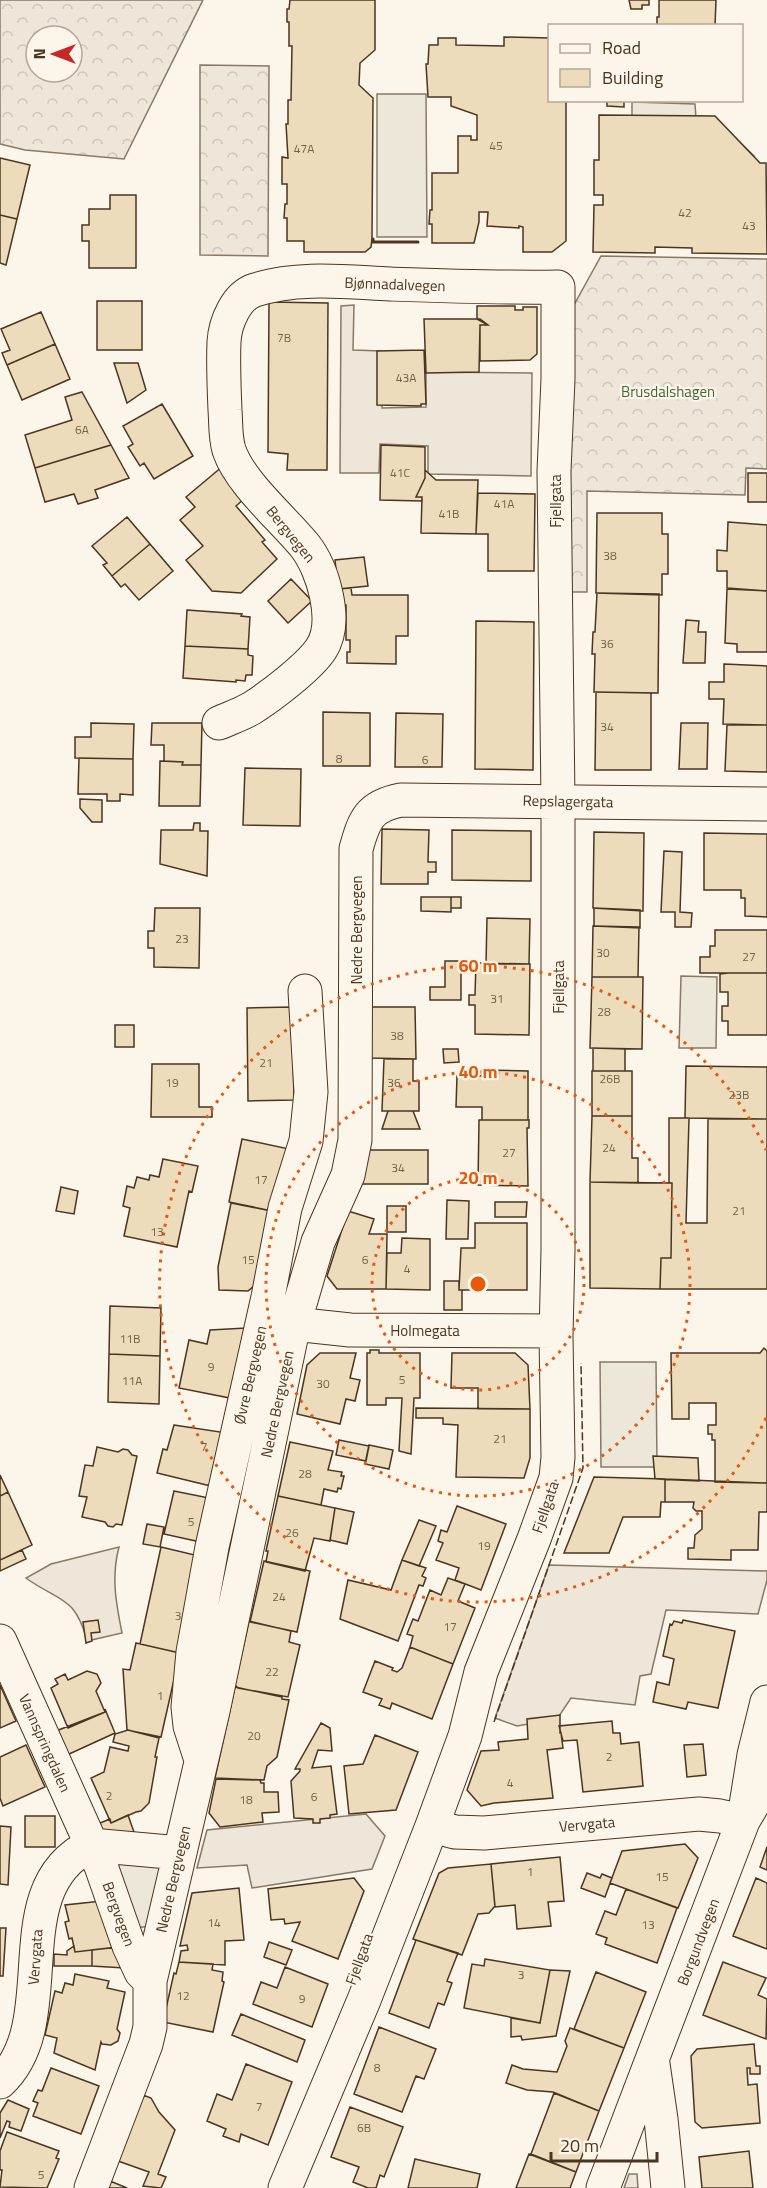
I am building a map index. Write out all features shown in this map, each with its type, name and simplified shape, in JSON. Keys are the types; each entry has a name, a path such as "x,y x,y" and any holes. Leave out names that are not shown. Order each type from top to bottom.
{"street":[{"name":"Bjønnadalvegen","path":"237,304 252,291 283,282 353,282 498,288 558,287"},
{"name":"Fjellgata","path":"284,2188 360,2011 432,1826 465,1736 481,1672 556,1478 558,1457 556,1331 558,801 554,471 558,379 558,287"},
{"name":"Bergvegen","path":"219,723 252,708 301,670 321,648 328,622 326,591 314,559 252,486 229,451 222,374 225,336 229,320 237,304"},
{"name":"Repslagergata","path":"372,812 384,803 401,800 767,804"},
{"name":"Nedre Bergvegen","path":"91,2188 146,2044 150,2027 149,1989 200,1758 213,1711 294,1324 318,1242 348,1175 355,1140 356,849 362,827 372,812"},
{"name":"Øvre Bergvegen","path":"200,1758 190,1726 188,1707 193,1652 212,1547 268,1297 285,1208 306,1141 311,1092 305,991"},
{"name":"Holmegata","path":"294,1324 350,1330 556,1331"},
{"name":"Vannspringdalen","path":"0,1641 91,1845"},
{"name":"Fjellgata","path":"284,2188 288,2169 314,2096 324,2054 446,1723 481,1672"},
{"name":"Borgundvegen","path":"743,1821 754,1755 767,1702"},
{"name":"Borgundvegen","path":"603,2188 743,1821 767,1780"},
{"name":"Vervgata","path":"432,1826 455,1832 484,1833 699,1814 743,1821"},
{"name":"Bergvegen","path":"91,1845 101,1866 129,1946 149,1989"},
{"path":"91,1845 180,1853"},
{"name":"Vervgata","path":"0,2082 9,2074 27,2032 37,1925 50,1882 62,1865 91,1845"},
{"name":"Nedre Bergvegen","path":"67,2188 131,2022 149,1989"},
{"name":"Borgundvegen","path":"652,2063 661,2119 668,2188"}],"green space":[{"path":"0,0 203,0 124,159 25,150 0,144"},
{"path":"200,65 269,66 268,256 200,255"},
{"name":"Brusdalshagen","path":"601,256 767,259 767,469 746,468 745,495 587,491 587,592 567,592 569,314"},
{"path":"354,305 353,350 381,351 382,408 426,407 426,372 532,373 531,476 428,474 428,446 380,444 379,473 340,473 341,306"},
{"path":"119,1547 115,1579 116,1601 122,1633 87,1641 77,1615 71,1607 26,1578 51,1564"},
{"path":"549,1565 767,1571 767,1580 758,1614 666,1610 651,1674 640,1676 635,1705 571,1698 557,1719 517,1726 495,1718"},
{"path":"366,1814 385,1836 372,1869 252,1888 247,1865 197,1868 207,1830"},
{"path":"629,2174 637,2174 638,2188 624,2188"}],"shaded area":[{"path":"377,94 426,94 427,237 377,237"},
{"path":"632,102 695,104 696,118 715,118 754,156 632,154"},
{"path":"681,976 717,977 716,1048 679,1048"},
{"path":"600,1362 656,1362 657,1467 601,1467"},
{"path":"180,1853 162,1925 134,1928 110,1864"}],"building":[{"path":"290,0 375,0 375,50 360,63 359,85 373,98 372,239 371,247 365,252 304,252 304,241 287,241 287,218 284,218 287,184 282,184 282,157 288,158 286,124 288,124 288,100 291,100 292,46 289,46 289,22 287,22"},
{"path":"629,0 649,0 649,5 642,5 642,9 631,9"},
{"path":"659,0 716,0 715,24 657,24 657,17 659,17"},
{"path":"504,37 548,38 548,102 566,102 566,241 552,252 523,252 523,227 487,226 488,212 479,212 474,243 432,243 432,224 429,224 430,210 432,210 432,173 458,173 458,136 471,136 471,140 477,140 477,115 451,106 451,97 428,97 426,64 428,64 429,45 438,45 438,38 456,38 456,45 504,46"},
{"path":"607,102 624,102 624,107 607,106"},
{"path":"599,115 715,116 760,163 766,163 767,254 692,253 692,248 655,247 655,253 593,252 594,205 603,205 603,195 594,195 594,160 599,160"},
{"path":"0,158 30,165 17,219 0,215"},
{"path":"110,195 136,195 136,268 89,268 89,241 82,241 82,225 89,225 89,209 110,209"},
{"path":"0,215 17,219 6,265 0,263"},
{"path":"97,301 142,301 142,350 97,350"},
{"path":"269,302 328,303 327,470 287,470 288,454 268,452"},
{"path":"477,306 515,306 515,310 523,310 523,307 537,307 537,354 530,360 480,361 480,325 488,325 477,319"},
{"path":"41,312 55,344 7,365 2,353 10,350 1,329"},
{"path":"424,319 480,319 488,325 480,325 479,372 426,373"},
{"path":"55,344 70,379 22,400 7,365"},
{"path":"424,350 426,404 421,404 421,406 377,405 377,351"},
{"path":"114,363 138,363 146,390 127,403"},
{"path":"82,392 111,445 35,468 25,435 72,420 65,397"},
{"path":"162,404 193,456 154,479 144,463 140,466 128,447 133,444 123,426"},
{"path":"111,445 129,478 95,490 98,498 78,504 74,494 45,502 35,468"},
{"path":"381,445 425,447 425,478 416,497 422,497 422,501 380,500"},
{"path":"223,466 245,498 236,506 265,540 262,542 277,559 241,593 212,591 186,560 203,546 180,520 195,507 186,497"},
{"path":"425,470 436,480 478,480 476,534 421,533 422,497 416,497 425,478"},
{"path":"748,473 767,473 767,502 748,502"},
{"path":"478,493 535,494 534,571 488,571 488,534 476,534"},
{"path":"597,513 662,513 662,534 668,534 668,574 662,574 662,595 596,593"},
{"path":"127,517 150,544 112,576 103,565 107,563 92,546"},
{"path":"728,522 767,525 767,591 727,588 727,571 717,571 717,550 727,551"},
{"path":"150,544 173,571 139,600 125,584 121,587 112,576"},
{"path":"364,557 368,586 338,589 335,560"},
{"path":"291,579 312,601 288,623 268,601"},
{"path":"351,588 352,595 408,595 408,636 396,636 396,664 347,663 350,640 346,640 346,605 339,606 338,589"},
{"path":"727,589 767,591 767,652 737,652 737,644 725,643"},
{"path":"597,593 659,594 658,693 594,692 595,654 592,654"},
{"path":"187,610 242,614 241,616 250,617 248,649 185,646"},
{"path":"686,620 699,621 698,632 706,632 705,663 683,663"},
{"path":"476,621 534,622 533,770 475,769"},
{"path":"185,646 248,649 248,655 253,656 252,675 246,675 245,681 236,680 236,682 183,678"},
{"path":"724,664 767,666 767,725 723,724 724,699 709,699 709,682 724,682"},
{"path":"596,692 651,693 651,770 595,770"},
{"path":"323,712 370,713 370,766 323,766"},
{"path":"396,713 443,714 442,767 395,767"},
{"path":"91,723 134,724 133,759 75,758 75,737 91,737"},
{"path":"152,723 202,723 201,765 182,765 183,762 164,761 164,745 151,745"},
{"path":"681,723 708,723 707,769 679,769"},
{"path":"727,725 767,725 767,772 725,771"},
{"path":"79,758 133,759 133,795 120,794 120,801 107,801 107,794 78,794"},
{"path":"160,761 183,762 182,765 201,765 200,806 159,806"},
{"path":"245,768 301,769 300,826 243,825"},
{"path":"80,799 102,800 102,822 92,822 80,808"},
{"path":"194,823 200,823 200,831 208,831 207,876 160,864 161,830 193,830"},
{"path":"382,829 429,830 428,862 436,862 436,872 428,872 428,884 381,884"},
{"path":"452,830 531,831 531,881 452,880"},
{"path":"594,832 644,833 643,911 593,908"},
{"path":"704,833 767,834 767,917 745,916 745,898 741,898 741,890 704,890"},
{"path":"664,851 682,852 680,912 692,913 691,927 675,927 675,912 661,912"},
{"path":"421,897 451,897 451,912 421,911"},
{"path":"451,897 461,897 461,908 451,908"},
{"path":"155,908 200,908 199,968 154,967 154,948 148,948 148,931 154,931"},
{"path":"594,908 640,910 640,928 594,926"},
{"path":"487,918 530,919 529,964 486,964"},
{"path":"593,926 639,927 638,977 592,977"},
{"path":"715,930 767,930 767,973 700,973 700,957 710,957 710,946 715,946"},
{"path":"445,961 461,961 461,1000 430,1000 430,987 445,987"},
{"path":"476,963 530,964 529,1035 475,1034 475,1005 469,1005 469,995 475,995"},
{"path":"767,973 767,1035 728,1035 728,1021 722,1021 722,1006 728,1006 728,992 720,992 720,974"},
{"path":"592,977 643,977 642,1049 590,1048"},
{"path":"292,1007 294,1100 248,1101 247,1008"},
{"path":"369,1007 415,1007 416,1059 369,1058"},
{"path":"115,1025 134,1025 134,1047 115,1047"},
{"path":"593,1048 625,1049 625,1071 593,1071"},
{"path":"443,1049 458,1049 459,1062 444,1063"},
{"path":"384,1059 413,1059 413,1081 419,1081 419,1111 382,1111"},
{"path":"152,1064 199,1064 199,1107 212,1107 212,1117 151,1117"},
{"path":"686,1066 767,1067 767,1119 685,1118"},
{"path":"482,1070 528,1071 528,1120 482,1120 482,1107 456,1107 457,1076 482,1076"},
{"path":"592,1071 632,1071 632,1116 592,1116"},
{"path":"388,1111 413,1111 420,1129 382,1129"},
{"path":"592,1116 632,1116 632,1158 638,1158 638,1183 590,1182"},
{"path":"669,1118 689,1118 686,1223 707,1223 708,1119 767,1119 767,1289 660,1289 661,1258 671,1258 672,1183 669,1183"},
{"path":"479,1120 529,1120 529,1128 527,1128 528,1186 478,1185"},
{"path":"242,1139 289,1149 277,1212 229,1202"},
{"path":"368,1150 428,1150 428,1184 357,1184"},
{"path":"163,1159 198,1166 192,1192 189,1191 177,1247 124,1236 130,1208 123,1206 127,1186 134,1188 137,1177 149,1180 150,1175 159,1177"},
{"path":"590,1182 672,1183 671,1258 661,1258 660,1289 590,1288"},
{"path":"61,1187 78,1191 74,1214 56,1211"},
{"path":"447,1200 469,1201 468,1239 446,1239"},
{"path":"495,1202 527,1202 526,1217 495,1217"},
{"path":"231,1203 276,1212 262,1279 248,1291 219,1290 218,1267"},
{"path":"387,1206 406,1206 406,1232 387,1232"},
{"path":"348,1211 374,1219 369,1234 387,1234 386,1289 337,1289 327,1276"},
{"path":"475,1223 527,1223 527,1290 459,1290 461,1248 475,1248"},
{"path":"402,1238 430,1239 430,1290 386,1289 387,1253 401,1253"},
{"path":"444,1281 459,1281 459,1290 462,1290 462,1310 444,1310"},
{"path":"110,1306 161,1308 160,1356 109,1354"},
{"path":"246,1328 235,1399 179,1388 189,1340 207,1344 210,1330"},
{"path":"764,1348 767,1351 767,1483 715,1482 715,1440 712,1440 712,1434 708,1434 708,1425 716,1425 716,1403 689,1403 689,1419 672,1419 671,1353 760,1353"},
{"path":"370,1350 379,1350 379,1353 420,1353 420,1398 414,1398 411,1454 399,1451 402,1398 386,1398 386,1405 367,1405 367,1353 370,1353"},
{"path":"320,1353 356,1353 350,1378 360,1380 355,1401 346,1399 340,1424 297,1414 307,1365"},
{"path":"452,1353 515,1353 528,1365 530,1409 478,1409 478,1388 451,1388"},
{"path":"109,1354 160,1356 159,1404 108,1402"},
{"path":"416,1408 530,1409 530,1458 524,1478 456,1477 458,1425 443,1424 443,1418 416,1418"},
{"path":"174,1425 227,1433 215,1487 157,1473 163,1449 167,1450"},
{"path":"339,1440 369,1446 366,1461 336,1455"},
{"path":"290,1442 333,1451 328,1470 342,1472 341,1476 344,1476 341,1489 338,1488 337,1492 324,1489 321,1505 278,1496"},
{"path":"369,1445 393,1450 389,1469 365,1464"},
{"path":"97,1447 118,1452 123,1449 128,1450 132,1455 137,1456 122,1525 108,1526 105,1522 82,1517 87,1497 79,1496 85,1465 93,1466"},
{"path":"653,1456 698,1458 699,1481 655,1479"},
{"path":"0,1475 8,1492 0,1496"},
{"path":"594,1477 665,1479 665,1502 661,1502 660,1517 623,1517 609,1553 564,1553"},
{"path":"665,1479 767,1483 767,1512 759,1512 758,1550 731,1550 731,1560 688,1559 688,1548 694,1548 695,1535 702,1529 702,1511 696,1511 693,1508 694,1502 665,1502"},
{"path":"174,1491 214,1499 205,1543 164,1534"},
{"path":"8,1492 32,1545 0,1560 0,1496"},
{"path":"278,1496 335,1508 330,1541 314,1538 305,1571 266,1562 268,1551 266,1551"},
{"path":"457,1506 506,1524 481,1590 455,1580 459,1568 436,1560 443,1543 438,1541 441,1530 447,1532"},
{"path":"335,1508 354,1512 347,1544 330,1540"},
{"path":"419,1520 436,1526 419,1566 402,1560"},
{"path":"147,1524 164,1527 160,1547 143,1544"},
{"path":"161,1547 199,1556 180,1653 140,1644"},
{"path":"22,1550 26,1559 0,1571 0,1560"},
{"path":"402,1560 426,1568 422,1576 426,1578 423,1586 419,1585 398,1641 340,1619 348,1580 391,1590"},
{"path":"264,1561 310,1571 297,1632 250,1622"},
{"path":"448,1578 465,1584 458,1601 475,1608 453,1664 410,1647 413,1636 407,1634 413,1619 418,1621 430,1590 441,1595"},
{"path":"98,1620 100,1632 91,1633 92,1641 86,1643 83,1622"},
{"path":"683,1620 735,1631 718,1708 688,1702 686,1709 653,1702 657,1682 669,1685 674,1659 663,1656 670,1624 672,1625 674,1621 682,1623"},
{"path":"249,1621 291,1631 289,1642 300,1645 288,1697 238,1688 235,1685"},
{"path":"136,1643 180,1653 161,1737 127,1730 123,1669 130,1670"},
{"path":"410,1647 453,1664 432,1719 392,1703 390,1709 379,1705 382,1699 363,1692 375,1661 397,1672 402,1668"},
{"path":"87,1671 97,1674 101,1683 96,1691 105,1712 68,1728 51,1688 58,1684 55,1679 65,1674 68,1680"},
{"path":"0,1685 16,1721 0,1728"},
{"path":"235,1687 289,1700 277,1757 267,1766 264,1780 215,1778"},
{"path":"105,1709 115,1733 67,1755 56,1731 105,1712"},
{"path":"560,1715 563,1748 547,1750 553,1798 481,1806 467,1790 481,1751 499,1750 498,1742 528,1739 527,1719"},
{"path":"612,1721 613,1733 620,1733 621,1744 639,1742 643,1786 583,1792 577,1740 563,1741 559,1726"},
{"path":"321,1723 330,1728 332,1751 318,1750 312,1768 331,1766 337,1814 330,1815 330,1818 320,1819 320,1823 313,1823 313,1819 294,1818 291,1781 300,1771 300,1769 295,1769"},
{"path":"128,1730 159,1738 149,1803 141,1811 111,1823 91,1778 104,1772 110,1747 128,1751 129,1746 113,1742 115,1734"},
{"path":"375,1735 418,1752 396,1810 349,1814 344,1766 363,1764"},
{"path":"703,1744 706,1775 687,1777 684,1745"},
{"path":"26,1745 45,1787 3,1806 0,1798 0,1757"},
{"path":"216,1779 260,1780 264,1783 264,1792 278,1792 279,1812 262,1813 263,1822 220,1827 209,1813"},
{"path":"128,1815 135,1835 105,1838 100,1823 110,1819 111,1823"},
{"path":"25,1816 55,1816 55,1847 25,1847"},
{"path":"0,1826 11,1827 8,1885 0,1884"},
{"path":"685,1844 698,1858 678,1908 610,1883 622,1851"},
{"path":"767,1847 767,1870 760,1867"},
{"path":"560,1857 564,1901 548,1902 551,1926 517,1929 515,1905 495,1907 491,1864"},
{"path":"491,1864 495,1906 489,1913 478,1914 462,1955 413,1939 439,1873 448,1868"},
{"path":"587,1873 600,1878 602,1874 612,1878 605,1897 581,1888"},
{"path":"354,1878 364,1891 338,1959 292,1941 300,1922 285,1924 284,1919 271,1920 268,1889"},
{"path":"756,1878 767,1883 767,1949 733,1936"},
{"path":"239,1888 244,1940 225,1941 225,1965 179,1962 181,1951 188,1950 187,1945 180,1946 192,1893"},
{"path":"626,1889 677,1908 657,1963 605,1944 607,1938 596,1934 605,1911 616,1915"},
{"path":"102,1901 118,1947 75,1952 65,1922 69,1921 65,1905"},
{"path":"0,1928 6,1928 3,1976 0,1976"},
{"path":"416,1940 458,1953 447,1981 452,1983 444,2005 438,2003 429,2028 389,2013"},
{"path":"269,1942 292,1950 286,1965 264,1957"},
{"path":"74,1946 75,1952 92,1950 92,1966 54,1966 54,1954 67,1955 67,1951"},
{"path":"117,1947 124,1968 92,1966 92,1950"},
{"path":"485,1959 550,1970 540,2023 464,2008 472,1964 484,1966"},
{"path":"179,1962 213,1964 212,1970 223,1972 222,1981 224,1982 213,2032 163,2022 174,1973 176,1974"},
{"path":"723,1962 766,1978 758,1995 767,1999 766,2039 703,2015"},
{"path":"285,1967 328,1984 312,2027 253,2004 261,1982 277,1988"},
{"path":"550,1970 570,1971 556,2036 522,2040 521,2036 511,2037 511,2018 540,2023"},
{"path":"596,1972 646,1992 624,2048 574,2029"},
{"path":"75,1974 109,1981 107,1988 125,1992 117,2029 120,2033 118,2041 111,2045 101,2042 95,2070 54,2053 57,2038 45,2035 55,1991 62,1993 65,1983 73,1985"},
{"path":"241,2014 305,2040 297,2062 232,2035"},
{"path":"379,2027 436,2049 424,2079 416,2076 402,2112 354,2094"},
{"path":"570,2028 624,2048 599,2111 553,2092 527,2090 506,2083 512,2065 523,2069 557,2072 567,2046 565,2041"},
{"path":"754,2044 756,2066 760,2066 760,2074 750,2074 750,2068 747,2068 748,2085 757,2084 760,2123 702,2128 695,2122 691,2056 697,2049"},
{"path":"246,2064 292,2082 268,2145 241,2134 239,2142 223,2136 226,2129 207,2121 217,2094 232,2100"},
{"path":"51,2068 99,2086 81,2134 33,2116 38,2103 33,2101 38,2090 42,2091"},
{"path":"554,2093 599,2111 576,2172 531,2154"},
{"path":"143,2095 151,2098 159,2112 175,2130 158,2174 166,2177 161,2188 143,2186 149,2172 118,2161"},
{"path":"8,2100 29,2109 21,2131 9,2127 10,2122 7,2121 0,2138 0,2113"},
{"path":"350,2107 403,2127 384,2177 380,2175 376,2188 368,2188 353,2182 359,2167 331,2157"},
{"path":"7,2132 59,2151 56,2158 59,2159 47,2188 0,2187 2,2170 0,2170 0,2151"},
{"path":"749,2151 753,2188 702,2188 699,2157"},
{"path":"529,2154 576,2172 570,2188 516,2188"},
{"path":"415,2159 480,2174 477,2188 408,2188"},
{"path":"110,2181 127,2188 107,2188"}],"fence":[{"path":"494,1722 583,1468 581,1363"}],"wall":[{"path":"373,239 373,242 418,242"}]}
